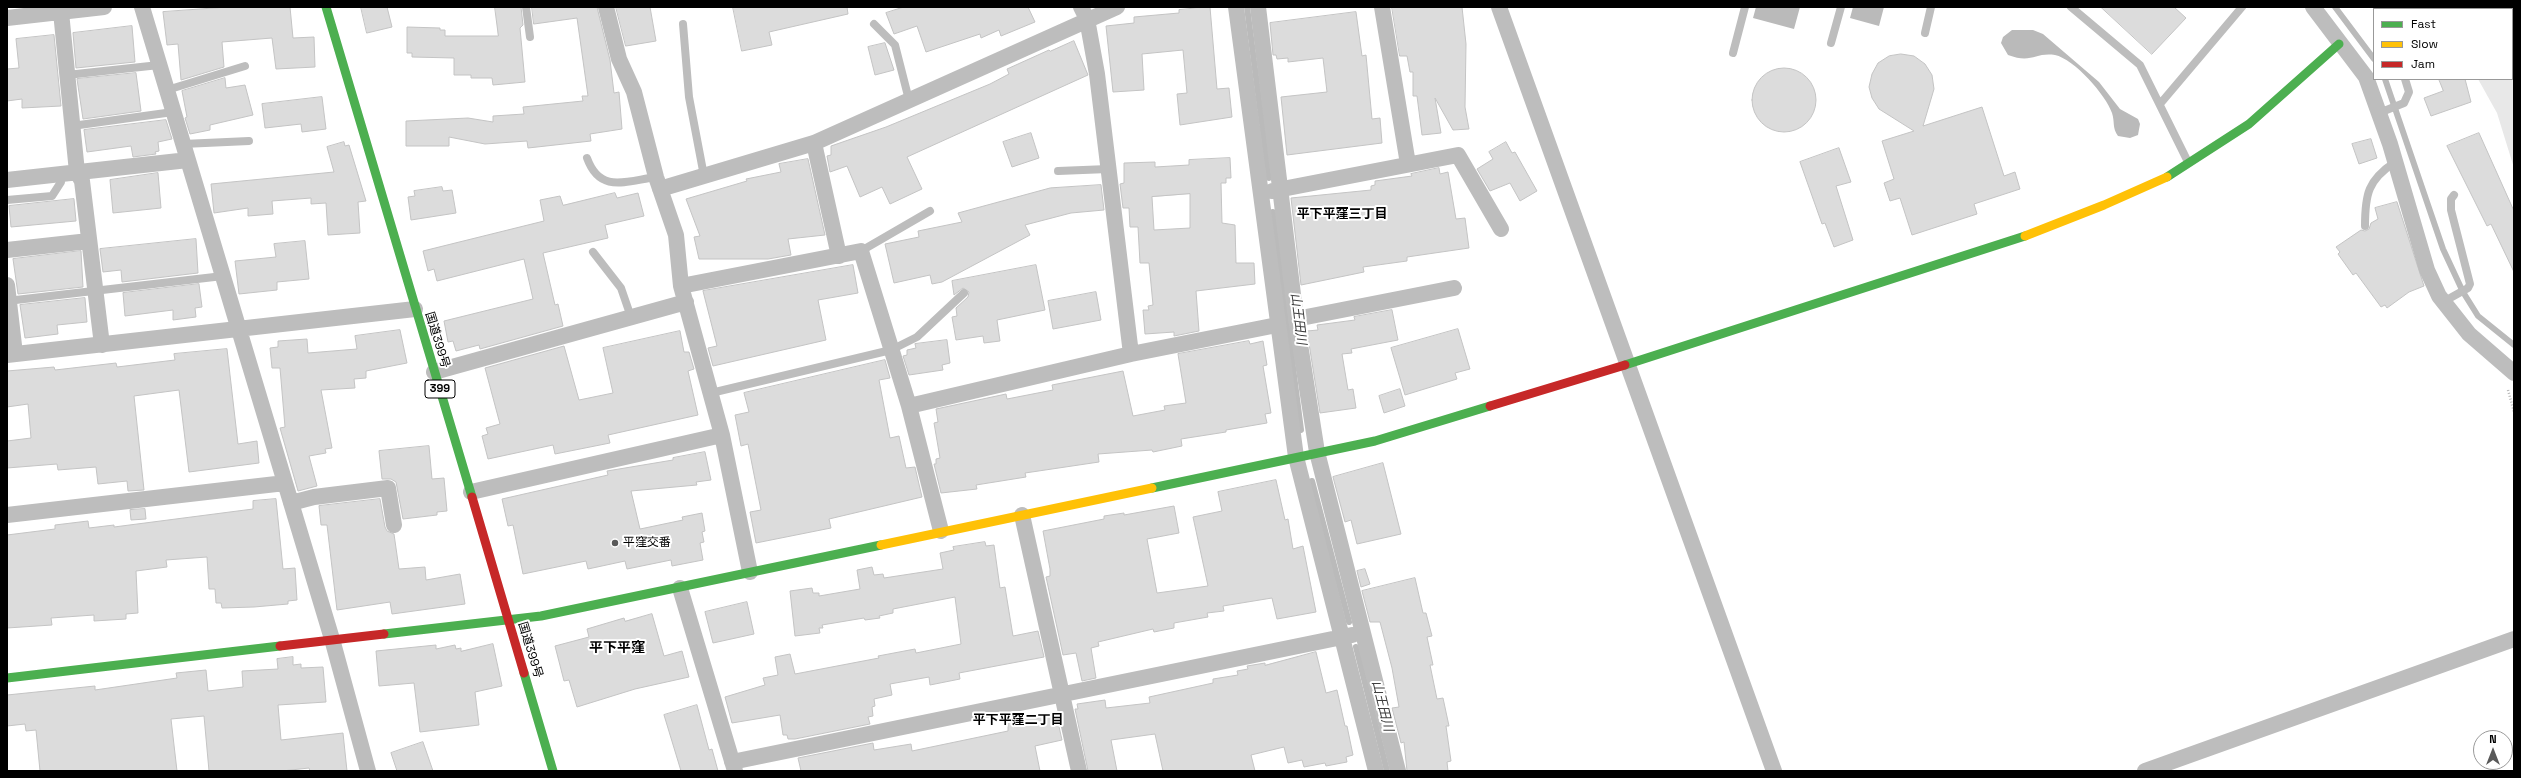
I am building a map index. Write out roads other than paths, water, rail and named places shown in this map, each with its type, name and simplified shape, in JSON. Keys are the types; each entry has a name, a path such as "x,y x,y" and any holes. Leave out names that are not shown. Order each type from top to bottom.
{"main road":[{"name":"国道399号","path":"326,7 554,771"},
{"path":"7,678 332,639 541,616 1375,441 1626,365 2004,244 2104,205 2189,165 2249,124 2339,44"}],"street":[{"path":"7,18 104,7"},
{"path":"142,7 332,639 368,771"},
{"path":"606,7 619,59 634,92 658,183 676,235 681,286 722,435 750,572"},
{"path":"658,183 704,176 814,144 909,100 1084,13 1117,7"},
{"path":"1236,7 1296,457 1376,771"},
{"path":"1258,7 1282,189 1296,318 1317,452 1398,771"},
{"path":"1382,7 1408,164"},
{"path":"1499,7 1626,365 1774,771"},
{"path":"2313,7 2339,44 2366,77 2396,162 2426,270 2442,302 2469,334 2514,373"},
{"path":"61,12 77,172 82,181 102,345"},
{"path":"1084,13 1108,169 1131,354"},
{"path":"814,144 838,256"},
{"path":"1261,193 1458,155 1501,229"},
{"path":"7,180 188,160"},
{"path":"7,250 89,241"},
{"path":"681,286 861,251 908,406 941,531"},
{"path":"1296,318 1454,288"},
{"path":"8,295 11,355 415,309"},
{"path":"434,372 686,302"},
{"path":"908,406 1131,354 1278,325"},
{"path":"471,492 722,435"},
{"path":"7,515 285,483"},
{"path":"291,503 314,497 388,488 394,525"},
{"path":"1022,515 1079,771"},
{"path":"680,588 734,766 1062,693 1362,632"},
{"path":"2145,771 2514,639"}],"lane":[{"path":"526,7 530,37"},
{"path":"1734,53 1745,7"},
{"path":"1831,43 1841,7"},
{"path":"1925,33 1931,7"},
{"path":"2071,7 2140,64 2189,165"},
{"path":"2160,104 2242,7"},
{"path":"684,24 689,97 704,176"},
{"path":"874,24 895,45 909,100"},
{"path":"67,75 159,65"},
{"path":"167,90 244,66"},
{"path":"2379,113 2404,103 2409,92 2405,80"},
{"path":"72,126 173,112"},
{"path":"183,144 249,141"},
{"path":"587,158 591,171 597,177 610,183 658,183"},
{"path":"2365,226 2367,194 2374,180 2396,162"},
{"path":"1058,171 1108,169"},
{"path":"7,200 52,196 61,182 60,174"},
{"path":"2442,302 2468,288 2470,284 2452,210 2451,199 2454,195"},
{"path":"861,251 930,211"},
{"path":"593,252 611,273 621,288 631,317"},
{"path":"8,295 95,291 223,276"},
{"path":"711,393 891,350 917,337 964,293"}],"waterway":[{"name":"山王田川","path":"1247,7 1269,178"},
{"path":"2335,7 2373,58"},
{"path":"2385,80 2443,249 2463,292 2478,316 2514,345"},
{"name":"山王田川","path":"1273,212 1301,430"},
{"name":"山王田川","path":"1312,481 1349,622"},
{"name":"山王田川","path":"1356,647 1387,771"}],"place":[{"name":"平窪交番","path":"615,543"}],"district":[{"name":"平下平窪三丁目","path":"1342,214"},
{"name":"平下平窪","path":"617,648"},
{"name":"平下平窪二丁目","path":"1018,720"}]}
